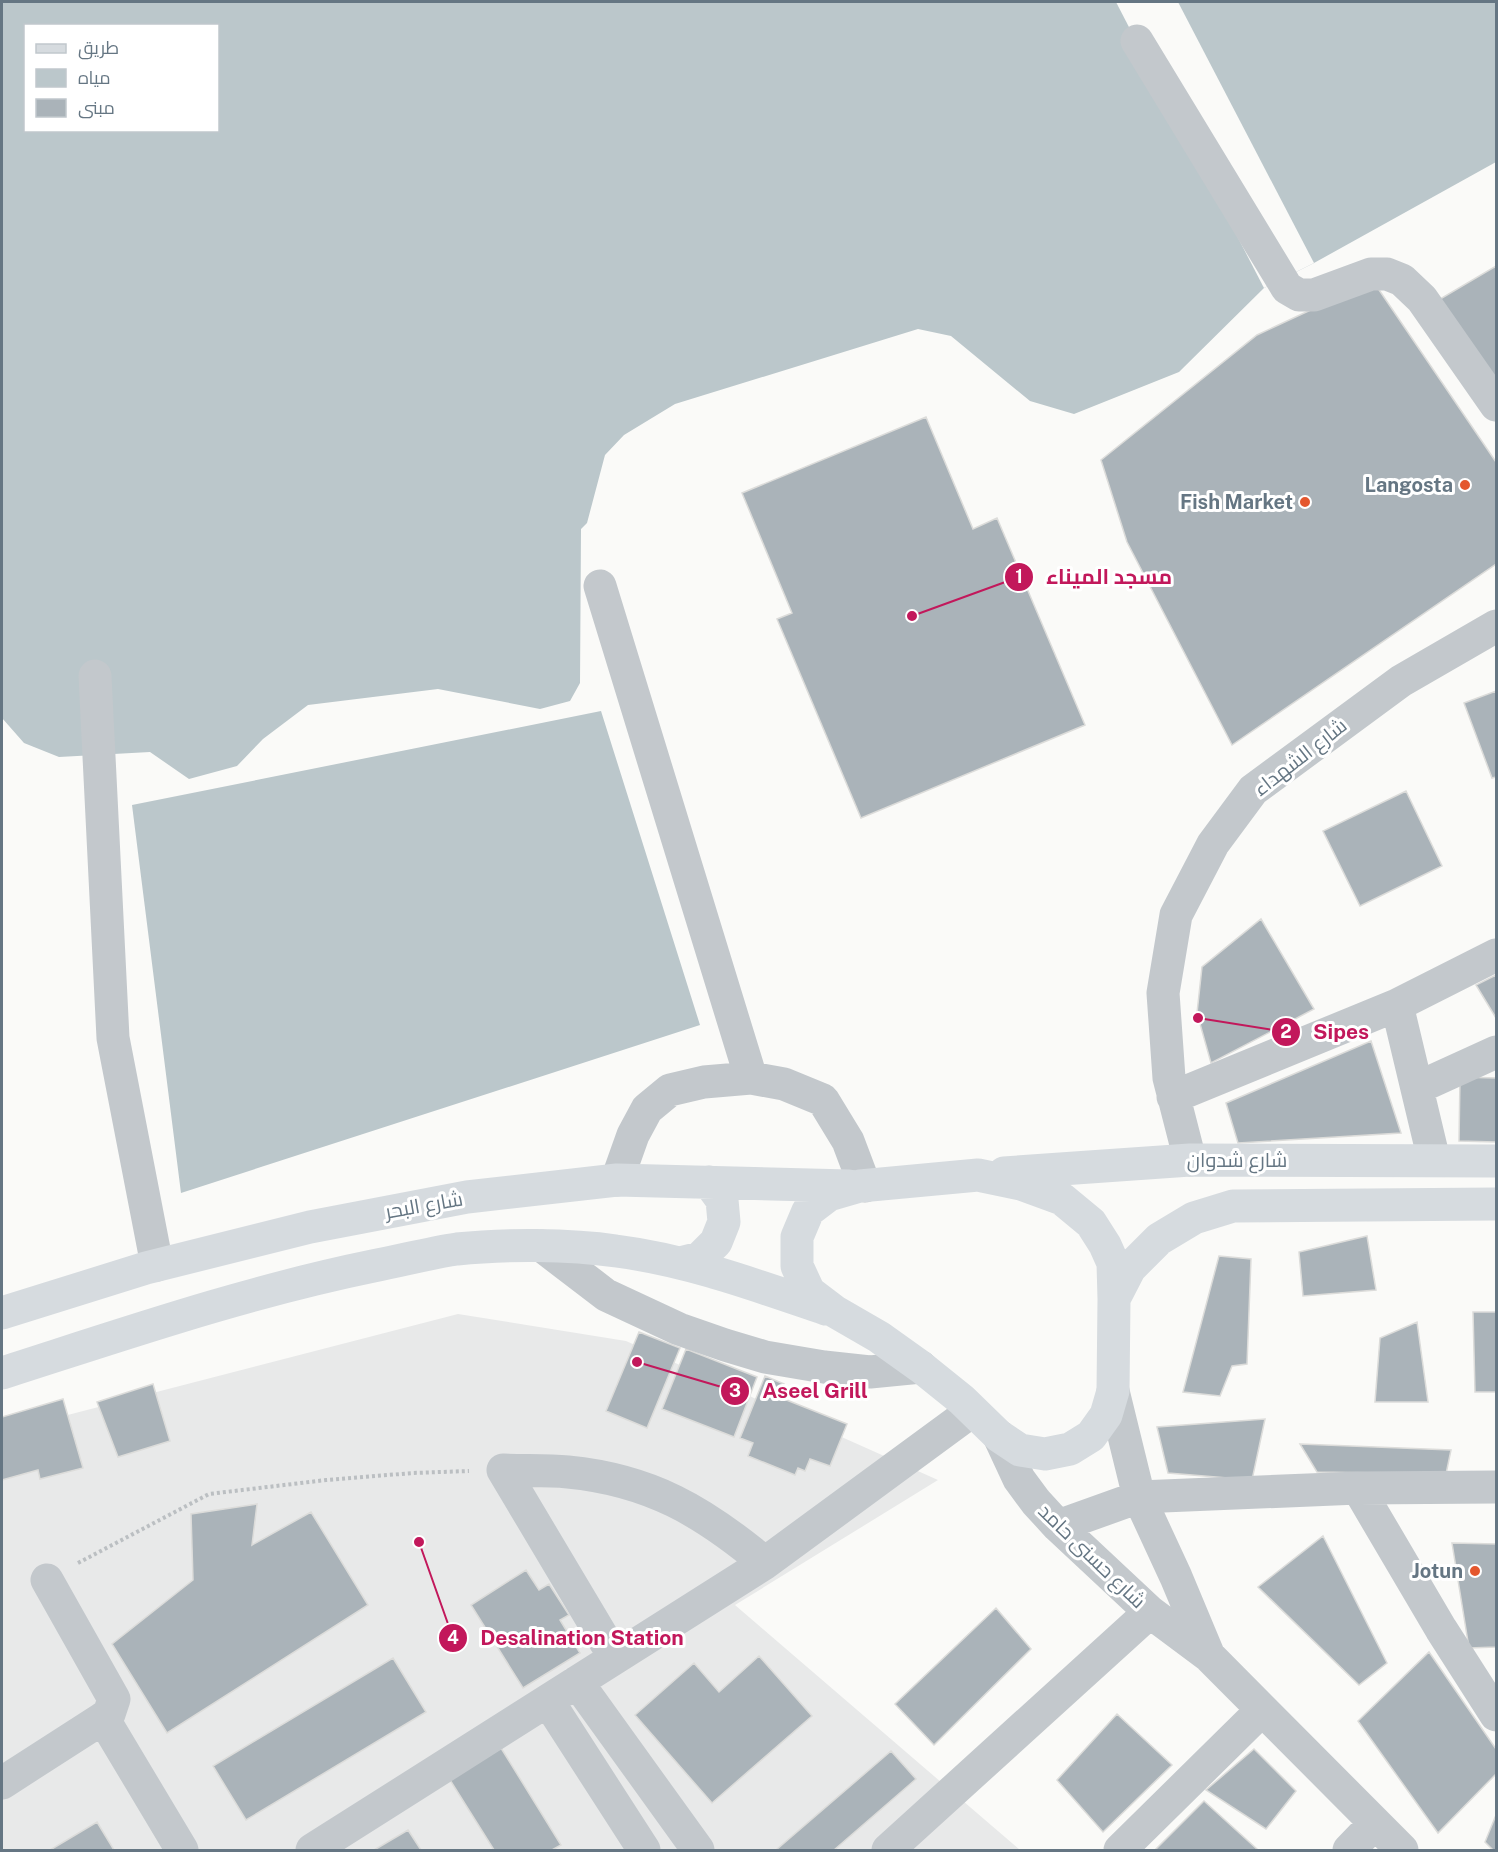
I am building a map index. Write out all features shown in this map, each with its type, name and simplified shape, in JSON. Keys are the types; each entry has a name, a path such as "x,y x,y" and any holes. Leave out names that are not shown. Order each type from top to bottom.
{"main road":[{"name":"شارع شدوان","path":"862,1186 1190,1160 1497,1161"},
{"path":"862,1186 829,1195 808,1211 797,1237 797,1266 809,1292 834,1311 879,1337 921,1367 999,1436 1020,1450 1045,1455 1070,1449 1091,1436 1106,1415 1113,1391 1113,1263 1091,1223 1062,1199 1021,1184 978,1175"},
{"name":"شارع البحر","path":"2,1313 157,1265 310,1227 467,1197 617,1180 862,1186"},
{"path":"680,1263 700,1258 717,1242 724,1222 722,1200 709,1182"},
{"path":"1114,1299 1130,1269 1159,1239 1194,1218 1233,1206 1497,1204"},
{"path":"2,1373 213,1305 327,1276 457,1250 542,1246 616,1251 680,1263 834,1311"}],"street":[{"path":"1137,42 1287,288 1299,295 1314,295 1371,274 1387,274 1402,280 1422,299 1497,405"},
{"path":"600,586 751,1078"},
{"name":"شارع الشهداء","path":"1190,1160 1169,1078 1163,993 1176,915 1213,844 1253,790 1401,681 1497,626"},
{"path":"95,676 113,1038 157,1265"},
{"path":"1173,1097 1397,1005 1497,955"},
{"path":"1397,1005 1434,1160"},
{"path":"1417,1088 1497,1052"},
{"path":"617,1180 633,1135 647,1109 670,1090 704,1082 751,1078 784,1084 823,1101 848,1141 862,1186"},
{"path":"542,1246 606,1295 679,1329 725,1345 765,1357 824,1368 870,1372 921,1367"},
{"name":"شارع حسنى حامد","path":"1113,1391 1139,1497 1209,1656"},
{"path":"312,1851 765,1563 972,1411"},
{"name":"شارع حسنى حامد","path":"999,1436 1019,1479 1058,1526 1150,1612 1209,1656 1402,1851"},
{"path":"503,1470 568,1472 610,1479 657,1492 692,1509 729,1533 765,1563"},
{"path":"503,1470 615,1658"},
{"path":"1058,1526 1139,1497 1358,1488 1497,1487"},
{"path":"1358,1488 1442,1629 1497,1715"},
{"path":"2,1783 109,1714 114,1700 47,1580"},
{"path":"888,1851 1150,1612"},
{"path":"577,1682 698,1851"},
{"path":"548,1701 644,1851"},
{"path":"1120,1851 1261,1711"},
{"path":"103,1718 182,1851"},
{"path":"1348,1851 1375,1823"}],"path":[{"path":"47,1580 209,1494 326,1480 413,1473 503,1470"}],"shaded area":[{"path":"458,1314 626,1341 938,1480 735,1605 1020,1850 2,1850 2,1432"}],"water":[{"path":"2,2 1496,2 1496,162 1314,263 1264,288 1179,372 1074,414 1030,401 951,336 918,329 675,404 624,435 605,455 587,523 581,529 580,683 570,701 540,709 438,689 308,705 263,739 237,766 189,779 150,752 59,757 24,743 2,718"},
{"path":"601,711 700,1025 181,1193 132,805"}],"pier":[{"path":"1116,2 1178,2 1314,263 1264,288"}],"building":[{"path":"1496,266 1496,399 1430,305"},
{"name":"Fish Market","path":"1373,281 1496,462 1496,564 1232,745 1127,542 1101,460 1257,335"},
{"path":"926,417 973,529 997,518 1085,725 861,818 777,619 792,613 742,493"},
{"path":"1496,691 1496,777 1492,778 1464,703"},
{"path":"1406,791 1442,866 1360,906 1323,831"},
{"path":"1261,919 1314,1009 1211,1063 1197,1013 1202,967"},
{"path":"1496,975 1496,1018 1476,985"},
{"path":"1371,1041 1401,1133 1238,1143 1226,1103"},
{"path":"1460,1077 1496,1078 1496,1142 1459,1141"},
{"path":"1367,1236 1376,1290 1303,1296 1299,1252"},
{"path":"1219,1256 1251,1259 1247,1364 1232,1366 1220,1396 1183,1392"},
{"path":"1473,1312 1496,1312 1496,1392 1475,1392"},
{"path":"1417,1322 1428,1402 1375,1402 1380,1338"},
{"path":"639,1332 680,1348 647,1428 606,1411"},
{"path":"686,1349 757,1377 734,1437 662,1409"},
{"path":"765,1376 784,1384 779,1397 847,1424 830,1466 810,1459 805,1471 798,1468 795,1475 748,1456 753,1443 740,1438"},
{"path":"153,1384 170,1441 118,1457 97,1402"},
{"path":"63,1399 83,1468 40,1479 38,1470 2,1480 2,1417"},
{"path":"1265,1419 1252,1480 1168,1473 1157,1427"},
{"path":"1300,1444 1451,1450 1446,1474 1317,1472"},
{"path":"257,1504 252,1545 311,1512 368,1605 167,1733 112,1644 193,1580 191,1514"},
{"path":"1323,1536 1387,1663 1359,1685 1258,1587"},
{"path":"1452,1543 1496,1544 1496,1647 1469,1648"},
{"path":"526,1570 539,1590 549,1584 569,1615 560,1620 580,1653 523,1688 471,1605"},
{"path":"996,1608 1031,1649 934,1745 895,1704"},
{"path":"1429,1652 1496,1749 1496,1774 1438,1833 1358,1721"},
{"path":"759,1656 812,1716 712,1803 635,1715 694,1663 719,1692"},
{"path":"393,1658 426,1712 246,1820 213,1766"},
{"path":"1117,1714 1172,1765 1103,1832 1057,1780"},
{"path":"501,1748 561,1845 552,1850 494,1850 450,1780"},
{"path":"1254,1749 1296,1791 1266,1829 1206,1790"},
{"path":"891,1751 916,1779 834,1850 776,1850"},
{"path":"1204,1801 1258,1850 1155,1850"},
{"path":"1496,1815 1496,1850 1493,1850 1485,1842"},
{"path":"97,1822 114,1850 50,1850"},
{"path":"408,1830 421,1850 374,1850"}],"place":[{"name":"Langosta","path":"1465,485"},
{"name":"Fish Market","path":"1305,502"},
{"name":"مسجد الميناء","path":"912,616"},
{"name":"Sipes","path":"1198,1018"},
{"name":"Aseel Grill","path":"637,1362"},
{"name":"Desalination Station","path":"419,1542"},
{"name":"Jotun","path":"1475,1571"}]}
